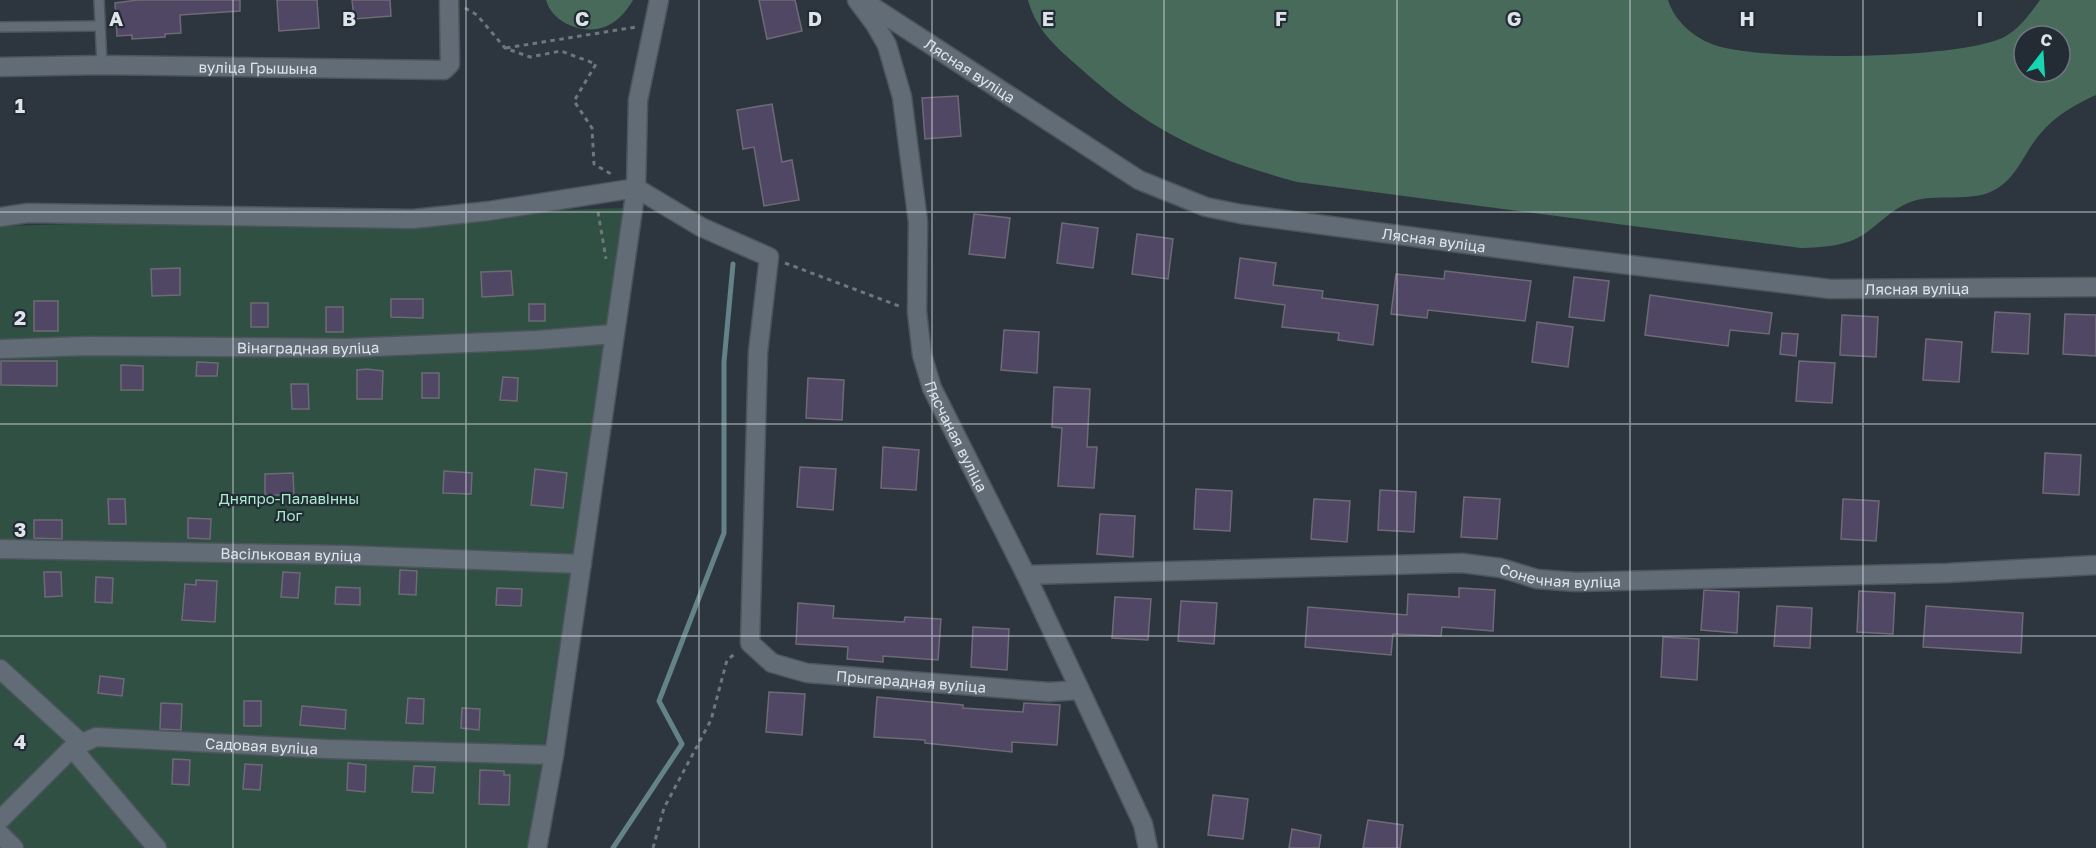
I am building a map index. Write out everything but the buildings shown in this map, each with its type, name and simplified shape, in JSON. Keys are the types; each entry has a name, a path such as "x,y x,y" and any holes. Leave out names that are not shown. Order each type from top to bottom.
{"street":[{"path":"537,848 554,755 613,334 636,188 638,100 659,0"},
{"name":"Лясная вуліца","path":"860,0 968,67 1121,169 1165,192 1206,207 1241,214 1529,253 1830,289 2096,286"},
{"name":"Пясчаная вуліца","path":"860,0 887,45 902,97 918,222 917,312 922,355 932,388 1026,575 1143,824 1148,848"},
{"name":"вуліца Грышына","path":"0,67 102,65 444,70 450,64 454,3"},
{"path":"0,218 28,213 413,219 489,211 636,188 701,227 769,257 758,352 750,643"},
{"name":"Вінаградная вуліца","path":"0,349 87,346 346,348 558,339 613,334"},
{"name":"Васільковая вуліца","path":"0,549 346,555 582,564"},
{"name":"Сонечная вуліца","path":"1026,575 1462,563 1501,568 1537,579 1576,582 1936,574 2096,565"},
{"name":"Прыгарадная вуліца","path":"750,643 772,663 807,673 1048,692 1079,690"},
{"path":"0,669 76,746 157,848"},
{"name":"Садовая вуліца","path":"76,746 92,738 111,736 327,748 554,755"},
{"path":"0,820 76,746"},
{"path":"0,834 14,848"}],"lane":[{"path":"99,0 98,26 102,65"},
{"path":"0,27 98,26"}],"path":[{"path":"454,3 477,15 504,48 530,57 561,51 596,64 574,101 592,128 595,195 607,262"},
{"path":"504,48 622,28"},
{"path":"594,164 636,188"},
{"path":"769,257 917,312"},
{"path":"653,848 663,808 711,720 727,660 750,643"}],"green space":[{"path":"546,0 633,0 620,17 613,22 605,27 587,29 578,28 560,20 551,11"},
{"path":"1028,0 1668,0 1680,21 1698,37 1712,44 1735,50 1770,54 1860,56 1906,54 1983,44 2012,32 2012,84 2072,84 2072,24 2020,24 2040,0 2096,0 2096,95 2052,121 2035,141 2016,170 1998,188 1977,196 1930,198 1908,203 1863,235 1848,242 1833,246 1801,248 1297,182 1264,173 1207,152 1156,126 1071,61 1036,20"},
{"name":"Дняпро-Палавінны Лог","path":"625,208 529,848 0,848 0,228 2,226"}],"waterway":[{"path":"613,848 682,744 659,701 724,533 724,362 733,264"}]}
